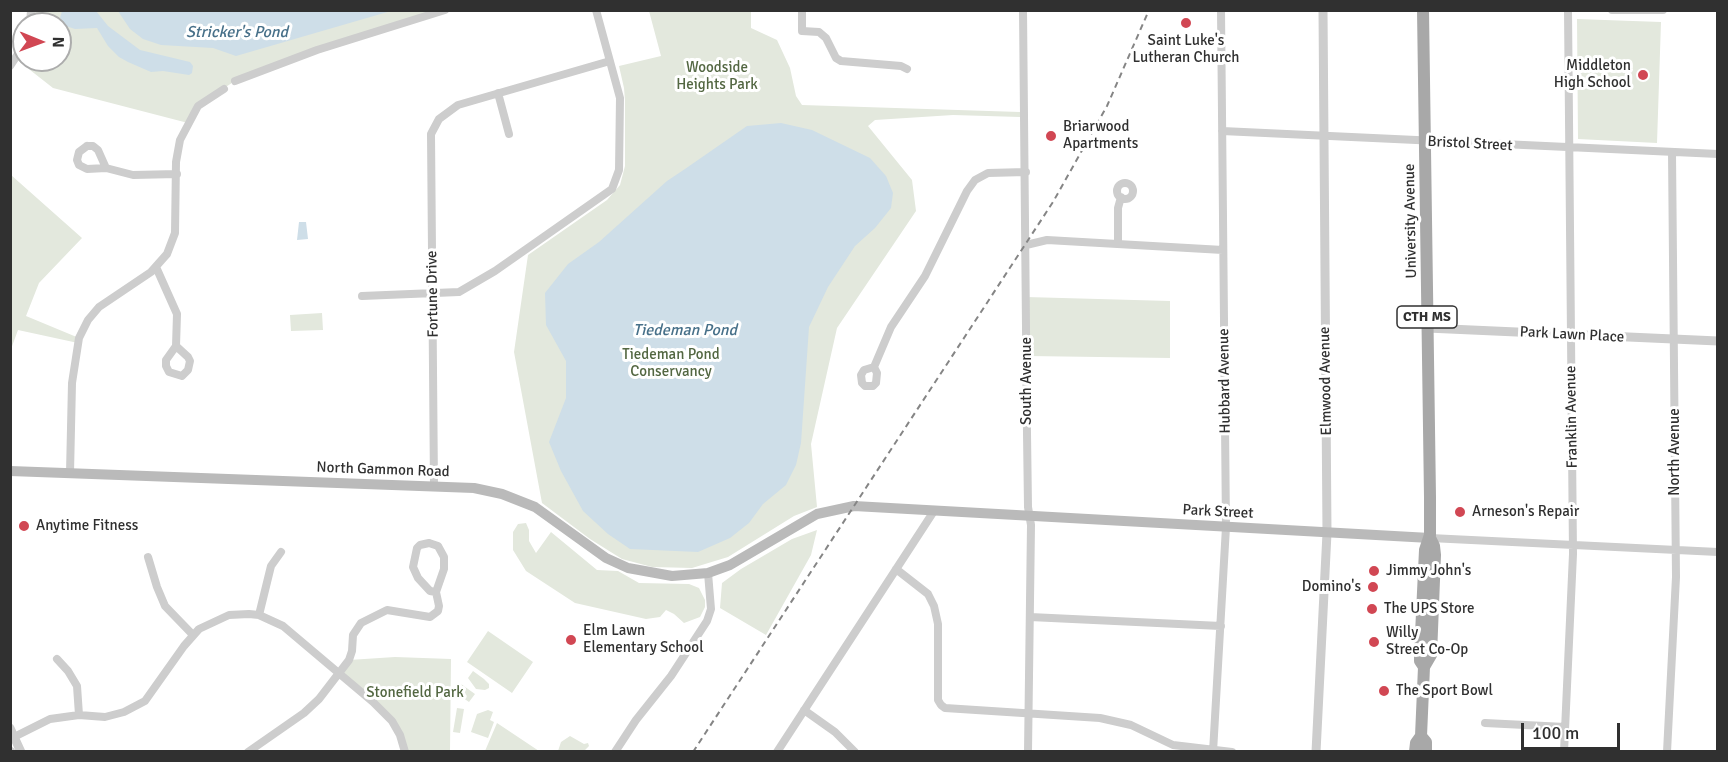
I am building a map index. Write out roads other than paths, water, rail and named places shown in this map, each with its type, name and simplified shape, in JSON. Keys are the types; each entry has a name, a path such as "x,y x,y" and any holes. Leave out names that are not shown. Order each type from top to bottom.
{"main road":[{"name":"University Avenue","path":"1423,10 1430,538 1435,550 1431,655 1424,667 1422,736 1426,742 1426,752"},
{"name":"North Gammon Road","path":"10,471 474,488 509,496 535,507 606,558 628,568 672,576 708,573 730,565"},
{"name":"Park Street","path":"730,565 800,523 829,511 854,507 1430,538"},
{"name":"University Avenue","path":"1415,752 1416,743 1422,736"}],"street":[{"path":"235,81 327,47 445,10"},
{"path":"362,296 459,292 474,285 604,195 614,185 619,170 620,98 596,10"},
{"path":"802,10 802,31 819,32 826,38 836,58 846,63 901,66 907,69"},
{"name":"South Avenue","path":"1023,10 1030,617 1028,752"},
{"name":"Hubbard Avenue","path":"1213,751 1226,527 1221,10"},
{"name":"Elmwood Avenue","path":"1316,752 1328,533 1323,10"},
{"name":"Franklin Avenue","path":"1564,752 1573,545 1568,10"},
{"path":"1612,10 1664,10"},
{"path":"509,134 498,93 610,61"},
{"path":"70,473 72,383 79,338 88,320 99,307 151,272 167,254 176,233 180,140 198,106 224,89"},
{"name":"Fortune Drive","path":"434,487 431,134 439,119 458,105 498,93"},
{"name":"Bristol Street","path":"1222,131 1718,154"},
{"name":"North Avenue","path":"1667,752 1676,550 1672,153"},
{"path":"106,168 133,175 177,174"},
{"path":"874,367 891,327 925,276 975,180 988,173 1026,172"},
{"path":"1118,243 1118,208 1121,197"},
{"path":"1026,245 1047,240 1223,250"},
{"path":"156,267 177,314 176,346"},
{"name":"Park Lawn Place","path":"1427,328 1718,341"},
{"path":"777,752 934,511"},
{"name":"Park Street","path":"1430,538 1718,552"},
{"path":"248,752 309,709 352,655 353,635 361,623 387,610 430,617 438,611 436,592 443,573 444,557 438,546 420,545 414,553 415,573 430,591 436,592"},
{"path":"259,615 271,566 281,552"},
{"path":"147,557 165,606 193,635"},
{"path":"897,569 928,594 934,606 938,624 938,700 945,708 1100,718 1119,722 1173,746 1232,752"},
{"path":"615,752 636,720 671,676 707,621 711,609 708,573"},
{"path":"21,752 12,735 50,719 80,715 105,717 124,712 145,701 193,635 206,625 229,615 259,615 283,626 392,721 400,735 405,752"},
{"path":"1030,617 1221,626"},
{"path":"57,659 77,686 80,715"},
{"path":"804,710 835,732 855,752"},
{"path":"1485,723 1565,727"}],"water":[{"path":"96,11 108,26 140,50 190,62 193,66 192,73 189,75 163,71 151,72 128,62 108,46 97,28 72,28 72,12 62,12"},
{"name":"Stricker's Pond","path":"118,11 391,11 236,56 213,48 161,45 143,39 130,29"},
{"name":"Tiedeman Pond","path":"781,123 812,130 870,158 886,176 893,193 891,208 875,228 855,246 828,287 809,327 801,443 796,465 786,485 763,504 749,523 730,538 698,552 630,549 608,534 583,511 561,471 549,442 566,398 566,361 546,325 545,293 568,264 599,242 667,181 747,126"},
{"path":"299,222 306,222 308,239 297,240"}],"railway":[{"path":"693,752 1053,202 1107,106 1149,10"}],"place":[{"name":"Saint Luke's Lutheran Church","path":"1186,23"},
{"name":"Middleton High School","path":"1643,75"},
{"name":"Briarwood Apartments","path":"1051,136"},
{"name":"Arneson's Repair","path":"1460,512"},
{"name":"Anytime Fitness","path":"24,526"},
{"name":"Jimmy John's","path":"1374,571"},
{"name":"Domino's","path":"1373,587"},
{"name":"The UPS Store","path":"1372,609"},
{"name":"Elm Lawn Elementary School","path":"571,640"},
{"name":"Willy Street Co-Op","path":"1374,642"},
{"name":"The Sport Bowl","path":"1384,691"}],"park label":[{"name":"Woodside Heights Park","path":"717,76"},
{"name":"Tiedeman Pond Conservancy","path":"671,364"},
{"name":"Stonefield Park","path":"415,693"}]}
